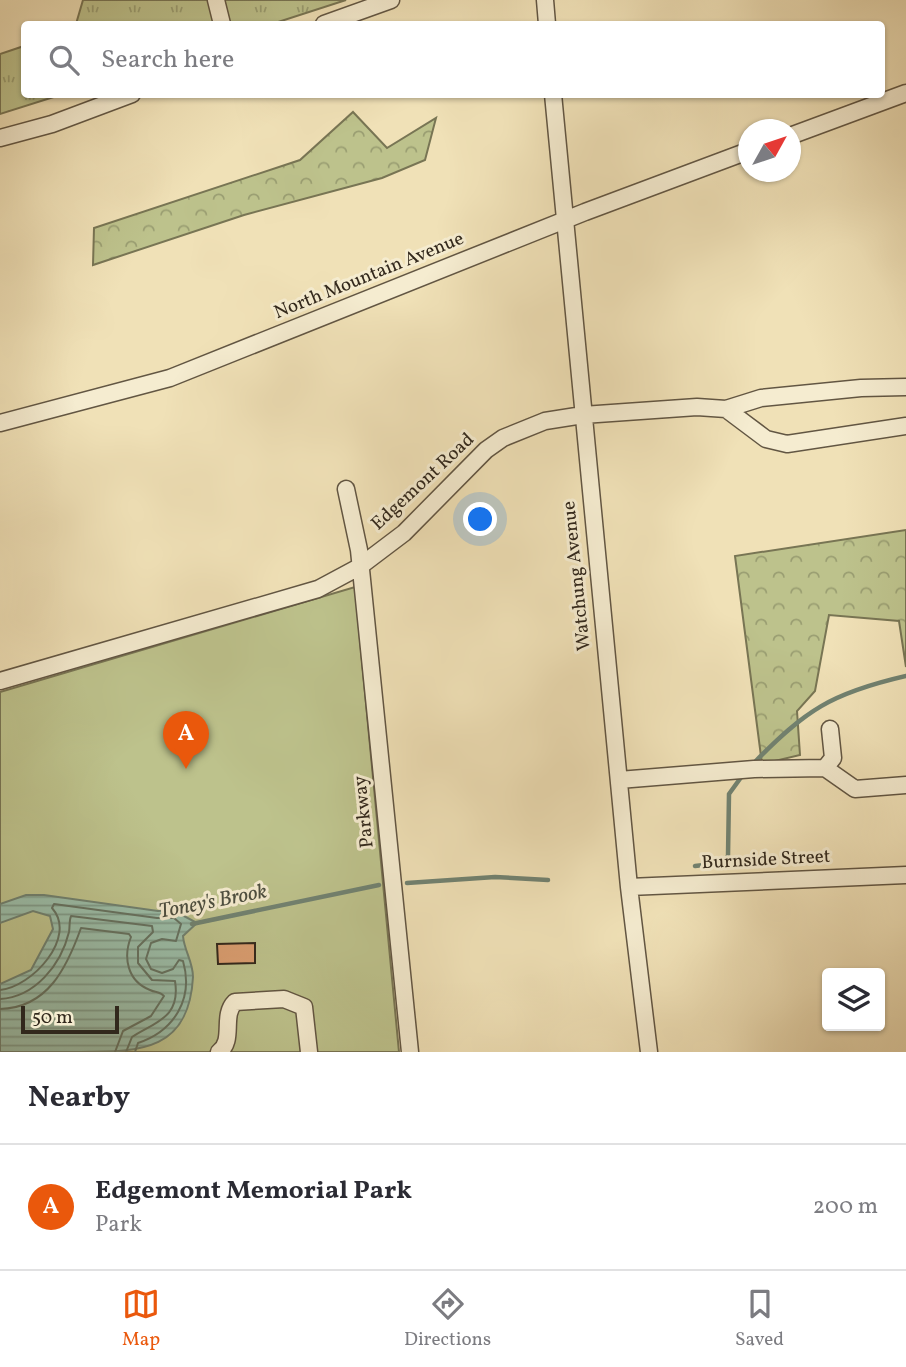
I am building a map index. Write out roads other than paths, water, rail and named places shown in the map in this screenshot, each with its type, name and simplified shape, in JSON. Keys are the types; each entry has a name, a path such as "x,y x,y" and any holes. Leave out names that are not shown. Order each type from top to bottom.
{"street":[{"path":"216,0 221,21"},
{"path":"332,21 391,0"},
{"path":"545,0 547,21"},
{"path":"801,132 906,93"},
{"path":"0,138 52,124 121,98"},
{"name":"Watchung Avenue","path":"553,98 629,887 649,1052"},
{"name":"North Mountain Avenue","path":"0,423 170,378 565,220 738,155"},
{"name":"Edgemont Road","path":"0,681 292,598 359,567 404,533 470,464 503,438 545,421 583,415 696,407 726,409 761,398 861,388 906,387"},
{"path":"726,409 756,434 787,444 906,426"},
{"name":"Parkway","path":"346,489 359,550 410,1052"},
{"path":"825,768 833,758 830,729"},
{"path":"619,780 748,769 825,768 855,789 906,785"},
{"name":"Burnside Street","path":"629,887 906,874"},
{"path":"219,1052 226,1042 229,1010 236,1002 284,999 304,1007 309,1052"}],"water":[{"path":"26,895 44,895 158,911 173,910 197,923 183,936 193,977 190,1001 182,1020 172,1033 142,1048 124,1051 0,1052 0,984 31,970 53,929 50,916 33,911 0,923 0,904"}],"waterway":[{"name":"Toney's Brook","path":"753,764 788,730 821,706 858,689 906,676"},
{"name":"Toney's Brook","path":"695,866 722,863 728,856 729,794 742,776"},
{"name":"Toney's Brook","path":"407,883 495,877 548,880"},
{"name":"Toney's Brook","path":"192,924 379,885"}],"place":[{"name":"Edgemont Memorial Park","path":"186,769"}]}
